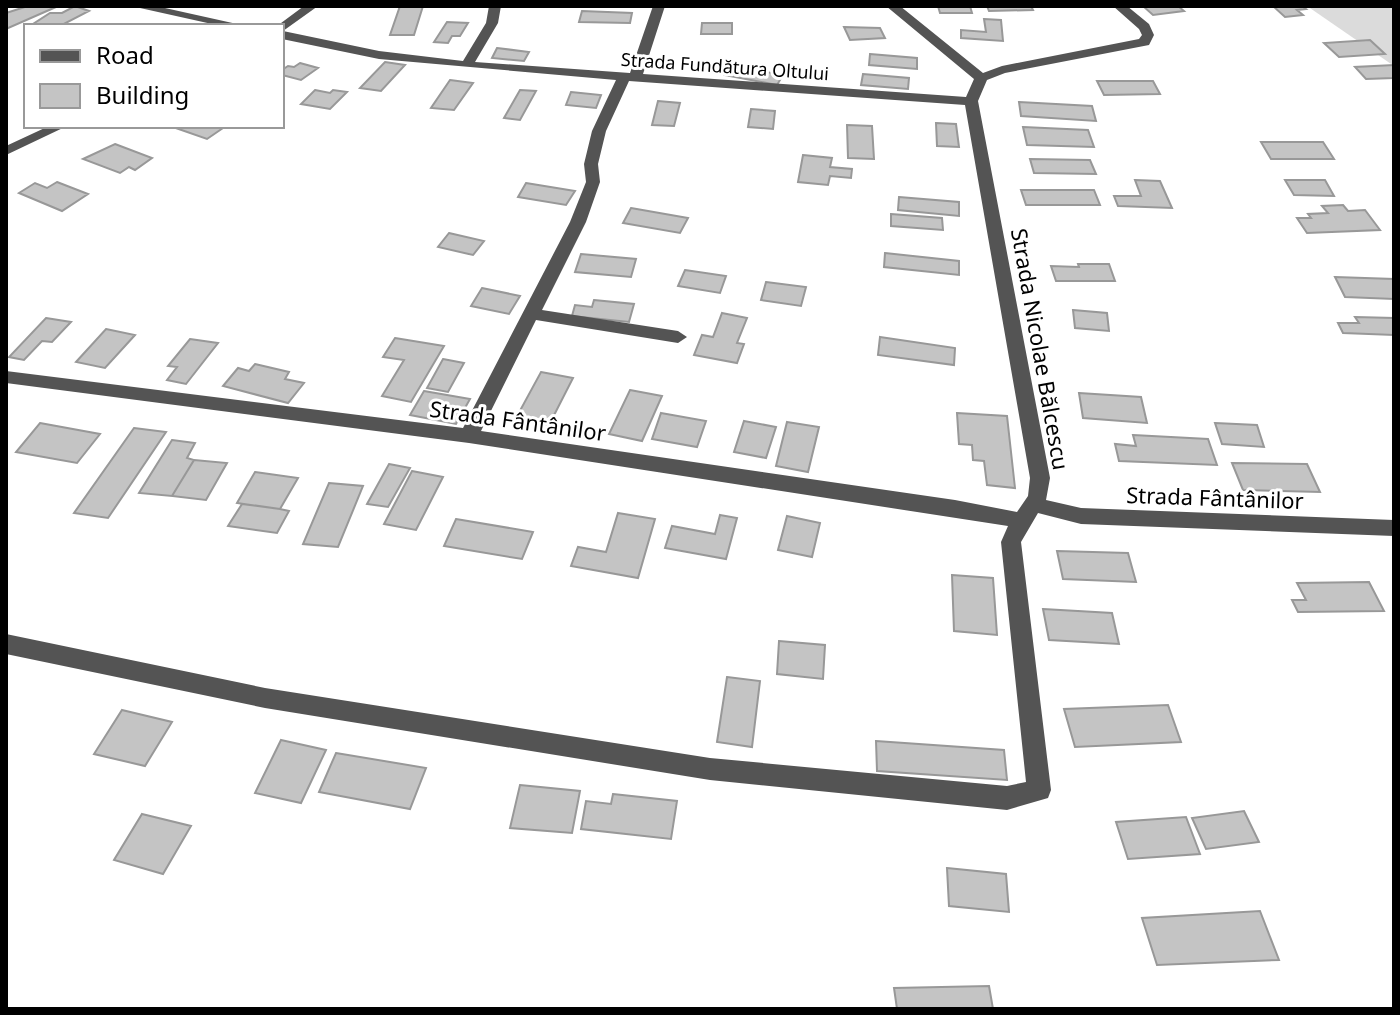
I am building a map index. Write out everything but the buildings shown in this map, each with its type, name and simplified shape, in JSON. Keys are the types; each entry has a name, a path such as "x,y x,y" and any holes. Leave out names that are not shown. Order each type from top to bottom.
{"street":[{"path":"137,6 230,24"},
{"path":"284,27 312,6"},
{"path":"467,65 492,23 495,6"},
{"path":"469,436 578,222 593,182 591,164 599,131 629,78 659,6"},
{"path":"892,6 981,78"},
{"path":"971,101 981,78 1002,70 1135,46 1147,38 1145,27 1119,6"},
{"name":"Strada Fundătura Oltului","path":"284,35 379,55 467,65 971,101"},
{"name":"Strada Nicolae Bălcescu","path":"6,644 265,698 710,769 1007,798 1039,790 1011,542 1041,491 1040,478 971,101"},
{"path":"6,151 56,128"},
{"path":"531,314 678,337"},
{"name":"Strada Fântânilor","path":"6,377 469,436 955,508 1394,528"}],"shaded area":[{"path":"1307,6 1394,6 1394,66"}]}
